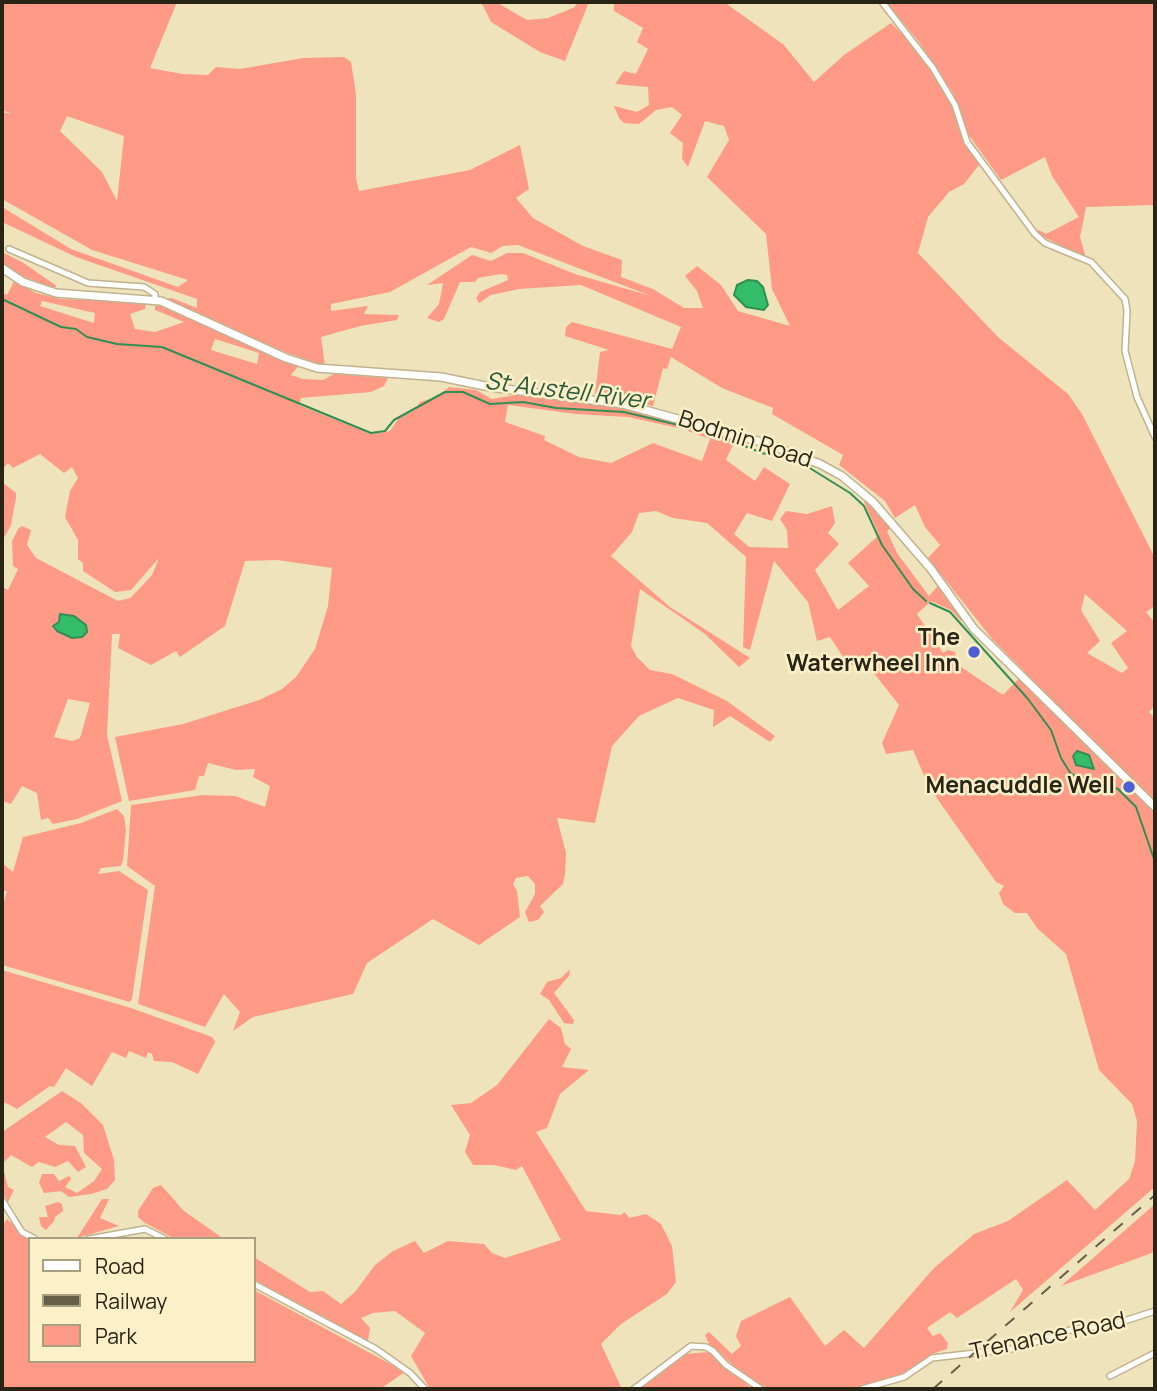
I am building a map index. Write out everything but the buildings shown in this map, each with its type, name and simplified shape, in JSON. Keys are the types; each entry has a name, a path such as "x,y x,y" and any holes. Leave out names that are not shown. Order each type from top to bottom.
{"main road":[{"name":"Bodmin Road","path":"2,268 23,282 56,293 155,299 317,368 441,377 490,387 623,404 765,443 830,469 873,502 930,569 974,629 1155,807"}],"street":[{"path":"882,2 933,68 950,95 967,142 1035,234 1045,243 1091,262 1125,299 1125,351 1137,397 1155,437"},
{"path":"9,249 88,283 144,287 155,294 155,299"},
{"path":"2,1200 22,1232 31,1237"},
{"path":"100,1237 145,1229 161,1237"},
{"path":"256,1285 376,1349 410,1373 425,1389"},
{"name":"Trenance Road","path":"862,1389 904,1377 932,1358 1018,1348 1070,1330 1135,1319 1155,1311"},
{"path":"634,1389 691,1346 706,1347 761,1389"},
{"path":"1110,1376 1155,1353"}],"green space":[{"path":"2,2 177,2 150,68 182,74 208,75 216,67 240,69 303,58 344,57 351,62 356,94 356,179 359,191 470,170 520,145 529,189 516,198 533,218 583,246 622,260 621,277 653,289 684,308 703,308 697,291 685,276 697,266 721,285 738,311 790,326 772,289 766,234 707,177 729,140 724,126 705,121 688,167 682,159 683,143 670,133 682,115 672,107 656,110 639,124 624,123 619,118 614,106 637,112 649,105 648,87 615,84 624,71 636,74 648,49 637,42 643,28 614,11 614,2 724,2 784,45 814,82 844,55 891,23 916,48 952,104 961,135 979,165 964,184 949,192 928,217 918,253 998,337 1068,394 1082,414 1155,558 1155,606 1146,612 1155,623 1155,710 1153,708 1149,712 1155,718 1155,1187 1010,1312 1023,1290 1016,1279 957,1318 950,1312 927,1328 933,1336 940,1333 948,1343 947,1349 932,1354 900,1376 851,1389 772,1389 753,1383 709,1344 705,1335 709,1332 732,1354 741,1346 736,1336 741,1321 790,1297 825,1346 844,1330 864,1348 934,1268 974,1234 1008,1221 1067,1180 1095,1210 1129,1179 1135,1161 1137,1121 1132,1104 1099,1070 1066,954 1037,928 1027,913 1015,913 1003,904 999,893 1004,886 996,882 929,787 913,750 886,754 882,743 899,705 873,672 847,663 830,637 817,641 808,602 774,561 750,650 743,647 746,557 707,523 673,518 656,511 639,513 632,532 611,556 670,607 750,658 739,667 705,634 640,589 631,646 637,657 650,670 672,674 727,701 775,736 770,742 730,716 713,727 714,710 678,698 639,716 612,746 595,823 557,818 566,853 565,874 563,884 540,906 544,912 538,920 529,922 525,912 535,894 535,884 528,876 516,878 513,884 517,891 520,917 479,945 433,919 367,963 353,994 253,1017 233,1031 240,1012 224,994 205,1027 138,1004 155,886 127,866 131,805 203,795 235,796 265,807 270,786 253,777 255,769 236,770 208,763 204,776 199,776 195,790 129,801 115,737 183,724 259,700 282,689 296,677 315,649 328,606 332,568 277,560 245,561 225,626 180,657 176,651 151,665 118,648 120,634 112,634 107,735 122,801 77,819 53,824 48,818 41,820 37,793 22,786 11,804 2,801 2,587 8,590 18,569 13,566 12,541 18,529 22,526 31,530 27,545 36,558 118,601 130,598 139,589 152,575 159,558 131,590 115,592 83,571 83,563 78,559 78,540 65,517 70,491 78,478 72,467 64,473 40,454 13,468 8,463 2,470 2,293 7,295 14,281 36,293 61,299 146,302 145,309 130,314 135,329 155,332 184,322 155,310 155,306 160,305 300,364 291,375 303,379 323,380 334,374 388,378 384,386 371,392 301,398 299,405 371,434 390,431 399,418 415,410 420,402 439,396 449,387 476,390 492,399 521,394 614,405 684,423 683,429 628,417 576,414 508,405 505,422 545,436 544,440 579,457 611,463 653,443 702,461 710,439 688,431 689,427 737,436 726,460 755,481 764,467 790,484 772,521 747,513 734,534 749,547 788,548 787,530 780,519 786,511 807,514 832,506 835,523 828,533 839,544 815,570 838,610 869,586 848,563 879,535 864,502 868,497 894,526 887,531 897,553 929,596 941,582 968,619 961,621 951,610 931,601 917,614 943,653 948,650 955,652 958,665 1003,695 1025,672 993,640 928,558 940,545 925,527 915,505 895,518 885,501 839,465 843,455 772,414 773,408 722,388 671,357 667,369 663,368 653,406 595,394 600,352 609,350 565,336 566,327 572,322 672,349 681,327 581,285 519,289 491,295 479,303 476,298 480,292 508,280 507,275 501,274 478,278 475,282 460,282 444,319 439,322 427,318 439,304 443,283 427,285 472,255 491,261 507,253 523,253 575,274 651,296 518,245 503,246 491,253 471,247 390,292 331,304 331,311 368,306 364,314 399,315 397,320 360,326 321,337 325,366 282,351 162,299 172,298 197,308 197,299 76,257 2,222 2,207 71,249 178,287 188,280 92,250 2,199 2,112 12,114 2,110","holes":["67,116 124,136 117,201 102,172 60,131","42,301 95,313 94,323 40,306","215,339 259,353 257,364 211,350","1085,594 1127,631 1111,643 1128,668 1122,673 1087,653 1100,641 1081,610","68,699 90,703 80,738 72,741 54,737"]},
{"path":"481,2 496,2 527,20 548,18 575,7 577,2 589,2 565,61 540,52 491,22"},
{"path":"886,2 1155,2 1155,205 1086,207 1080,237 1086,258 1038,234 1036,232 1039,230 1046,234 1079,217 1052,176 1045,157 1001,180 963,127 953,93 919,42"},
{"path":"2,252 57,286 53,288 17,274 2,264"},
{"path":"2,482 16,493 16,498 11,525 2,541"},
{"path":"117,809 124,816 126,830 123,860 121,866 101,868 98,874 119,871 148,890 130,1002 2,965 2,908 7,891 2,891 2,863 13,872 23,837 81,823"},
{"path":"570,969 569,976 554,993 574,1020 573,1024 564,1023 549,1000 540,994 547,982 561,978"},
{"path":"2,970 131,1008 212,1037 215,1042 198,1074 172,1062 154,1061 152,1054 148,1052 146,1058 129,1051 126,1058 112,1052 92,1086 66,1068 54,1087 50,1086 17,1109 2,1101"},
{"path":"549,1019 561,1028 565,1044 571,1049 562,1067 589,1070 560,1094 547,1128 536,1132 586,1211 621,1215 625,1212 629,1218 646,1214 661,1224 672,1246 676,1282 667,1294 621,1324 601,1344 622,1389 430,1389 411,1356 425,1333 395,1311 373,1313 361,1318 370,1328 368,1341 256,1281 256,1258 310,1292 323,1291 341,1304 355,1292 375,1265 393,1251 415,1241 424,1253 448,1241 484,1244 492,1253 505,1258 561,1240 522,1166 516,1170 494,1165 473,1165 465,1152 470,1135 451,1105 471,1103 497,1085"},
{"path":"62,1091 81,1103 103,1125 114,1160 115,1180 107,1189 91,1194 69,1197 61,1191 44,1193 39,1183 42,1174 54,1174 59,1181 69,1176 71,1179 65,1187 77,1193 94,1181 102,1169 84,1153 83,1135 66,1122 45,1137 59,1145 75,1146 86,1167 78,1172 68,1161 55,1167 39,1162 32,1167 11,1155 2,1164 2,1132"},
{"path":"2,1164 8,1187 14,1190 8,1202 2,1192"},
{"path":"161,1185 184,1211 221,1237 171,1237 145,1223 138,1217 138,1211 153,1188"},
{"path":"102,1199 109,1199 100,1218 119,1226 78,1237"},
{"path":"58,1202 62,1204 63,1211 46,1230 41,1226 39,1217 48,1217 45,1206"},
{"path":"1155,1204 1155,1248 1152,1253 1061,1286"},
{"path":"7,1219 28,1238 28,1363 256,1363 256,1291 405,1372 380,1389 2,1389 2,1226"},
{"path":"709,1352 750,1387 640,1389 684,1354"}],"shaded area":[{"path":"748,280 757,281 763,287 768,305 764,310 746,307 734,295 737,285"},
{"path":"60,614 74,616 86,625 87,632 82,637 72,638 57,631 53,626 59,622"},
{"path":"1077,751 1089,755 1094,769 1076,765 1073,756"}],"waterway":[{"name":"St Austell River","path":"2,299 61,327 76,329 87,337 117,344 162,347 371,433 385,431 394,420 445,392 463,392 490,404 523,402 556,408 624,412 712,433 762,453 800,462 850,493 864,506 882,545 913,589 926,601"},
{"name":"St Austell River","path":"930,603 950,612 1028,699 1051,730 1061,758 1071,774 1118,789 1136,807 1155,862"}],"railway":[{"path":"933,1389 1155,1195"}],"place":[{"name":"The Waterwheel Inn","path":"974,652"},
{"name":"Menacuddle Well","path":"1129,787"}]}
